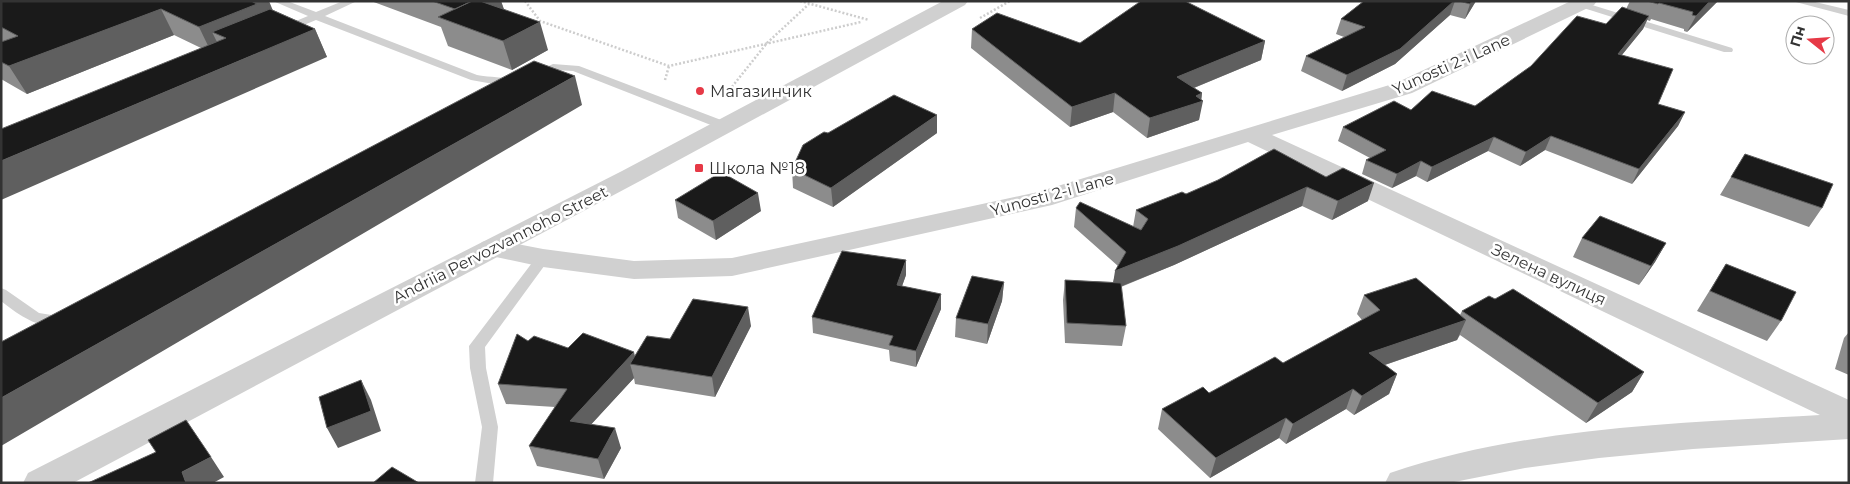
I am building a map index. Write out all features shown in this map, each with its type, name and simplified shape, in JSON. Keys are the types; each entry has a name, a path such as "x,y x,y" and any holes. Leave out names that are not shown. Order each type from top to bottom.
{"street":[{"name":"Andriia Pervozvannoho Street","path":"41,483 725,126 958,1"},
{"name":"Yunosti 2-i Lane","path":"492,248 544,258 634,270 732,267 1043,199 1404,88 1584,3"},
{"name":"Зелена вулиця","path":"1250,134 1849,414"},
{"path":"1403,483 1466,464 1534,451 1670,437 1849,426"}],"lane":[{"path":"278,1 314,17 475,78 498,82 527,78"},
{"path":"268,36 352,1"},
{"path":"1797,1 1849,13"},
{"path":"1584,3 1728,50"},
{"path":"492,97 546,69 568,66 725,126"},
{"path":"484,483 490,427 478,368 477,346 544,258"},
{"path":"1,293 33,318 46,322 65,321 74,318"}],"path":[{"path":"525,1 540,21 670,66 869,20 800,1"},
{"path":"726,94 767,43 809,4"}],"building":[{"path":"1,1 251,1 257,4 199,27 161,9 9,66 1,62 1,42 18,36 1,27"},
{"path":"432,1 472,1 455,9"},
{"path":"472,1 480,1 540,22 503,41 438,17"},
{"path":"1141,1 1185,1 1265,41 1177,77 1202,93 1196,96 1203,101 1150,118 1115,93 1072,107 972,29 997,13 1080,43"},
{"path":"1364,1 1454,1 1400,49 1347,75 1306,56 1365,27 1341,19"},
{"path":"1459,1 1472,1 1470,4"},
{"path":"1647,1 1710,1 1696,16 1692,15 1693,12"},
{"path":"1622,7 1649,16 1618,54 1673,69 1658,104 1685,112 1639,169 1551,136 1526,152 1494,137 1432,167 1421,161 1397,174 1366,160 1386,150 1343,127 1394,101 1411,110 1432,91 1475,106 1531,66 1577,16 1606,24"},
{"path":"270,9 315,29 1,161 1,129 226,38 212,32"},
{"path":"534,61 575,76 1,398 1,342"},
{"path":"894,95 937,115 831,188 792,169 803,145 824,132 828,133"},
{"path":"1274,149 1326,177 1343,168 1374,183 1338,201 1307,187 1178,246 1115,271 1126,252 1076,208 1080,202 1141,230 1148,219 1136,210 1182,192 1186,194 1218,180"},
{"path":"1745,154 1833,184 1822,208 1731,177"},
{"path":"721,172 758,193 713,221 675,200"},
{"path":"1600,216 1666,243 1651,266 1582,238"},
{"path":"842,251 906,260 897,285 941,294 916,351 889,345 893,336 812,317"},
{"path":"1726,264 1796,292 1781,321 1710,291"},
{"path":"972,276 1004,282 988,324 956,318"},
{"path":"1416,278 1466,320 1369,353 1397,374 1362,396 1353,389 1293,424 1286,418 1216,458 1162,409 1203,387 1209,393 1275,357 1283,363 1380,310 1364,295"},
{"path":"1065,280 1121,283 1126,326 1067,323"},
{"path":"1513,289 1644,372 1598,403 1462,311 1489,296 1495,299"},
{"path":"693,299 748,307 712,377 630,364 647,336 670,339"},
{"path":"583,333 634,352 570,421 615,428 598,459 529,446 567,389 498,384 517,334 528,341 534,336 568,348"},
{"path":"361,380 371,411 327,428 319,397"},
{"path":"186,420 211,457 182,472 186,483 88,483 156,452 148,440"},
{"path":"392,467 419,483 373,483"}],"place":[{"name":"Магазинчик","path":"700,91"},
{"name":"Школа №18","path":"699,168"}]}
